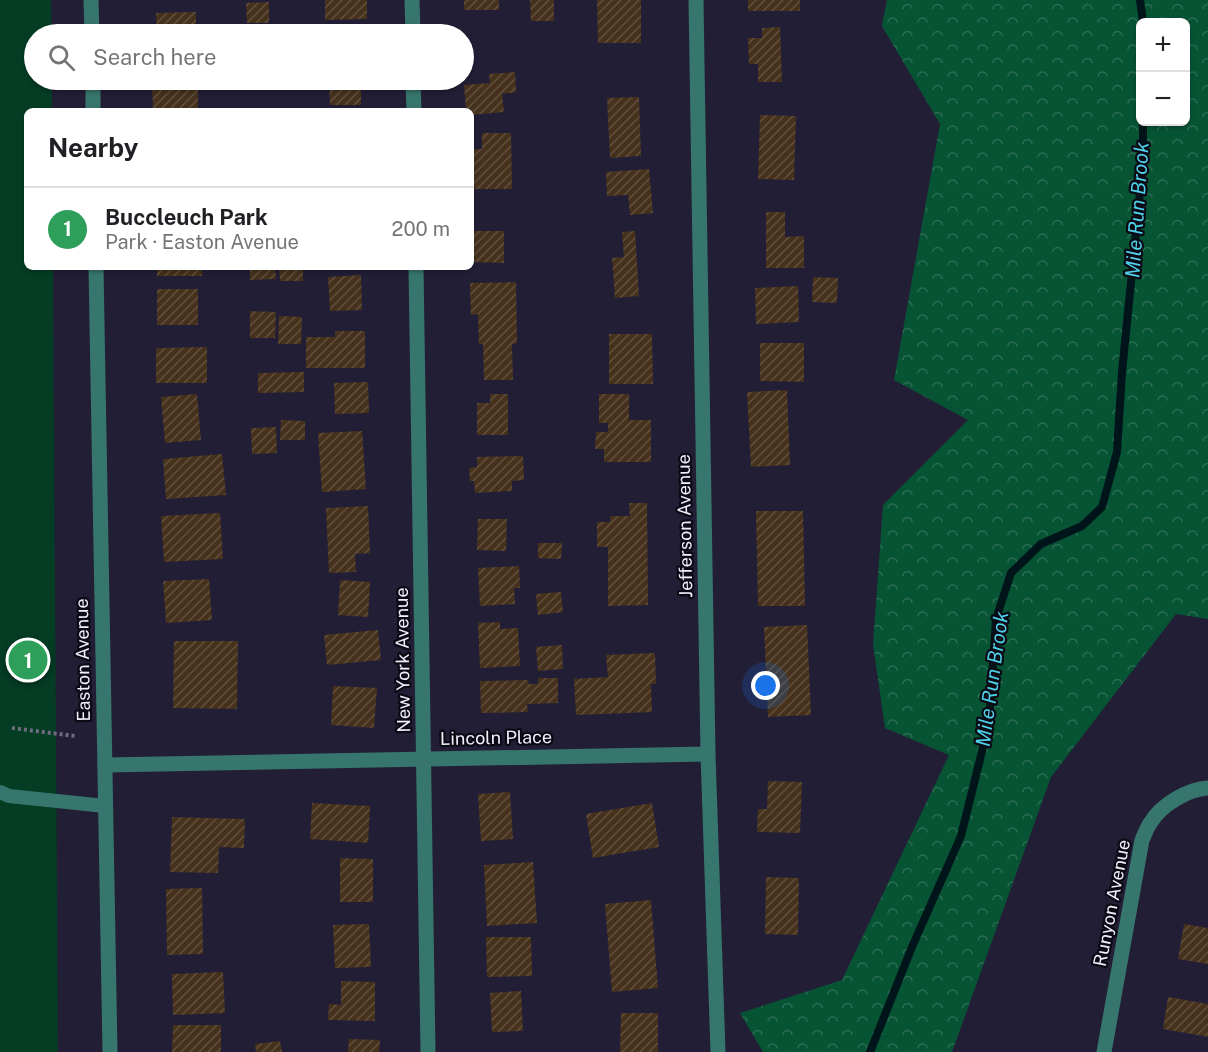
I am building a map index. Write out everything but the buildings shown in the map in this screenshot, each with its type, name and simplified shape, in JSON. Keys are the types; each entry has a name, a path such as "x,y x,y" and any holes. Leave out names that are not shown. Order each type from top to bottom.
{"street":[{"path":"91,0 92,24"},
{"path":"412,0 413,24"},
{"name":"Jefferson Avenue","path":"696,0 708,754 718,1052"},
{"path":"93,90 93,108"},
{"path":"413,90 414,108"},
{"name":"Easton Avenue","path":"96,270 110,1052"},
{"name":"New York Avenue","path":"416,270 428,1052"},
{"name":"Lincoln Place","path":"105,765 708,754"},
{"name":"Runyon Avenue","path":"1104,1052 1142,840 1151,820 1170,803 1204,789"}],"lane":[{"path":"0,792 9,796 105,806"}],"path":[{"path":"12,728 75,736"}],"green space":[{"path":"0,0 51,0 52,24 24,24 24,90 52,90 52,108 24,108 24,270 53,270 58,1052 0,1052"},
{"path":"887,0 1208,0 1208,619 1176,614 1051,777 952,1052 763,1052 740,1013 842,980 949,755 885,728 873,644 883,505 968,420 894,380 940,124 882,26"}],"waterway":[{"name":"Mile Run Brook","path":"1140,0 1142,18"},
{"name":"Mile Run Brook","path":"870,1052 912,947 961,836 989,723 996,619 1011,573 1041,544 1082,526 1102,507 1117,452 1122,372 1143,163 1143,126"}],"place":[{"name":"Buccleuch Park","path":"28,660"}]}
